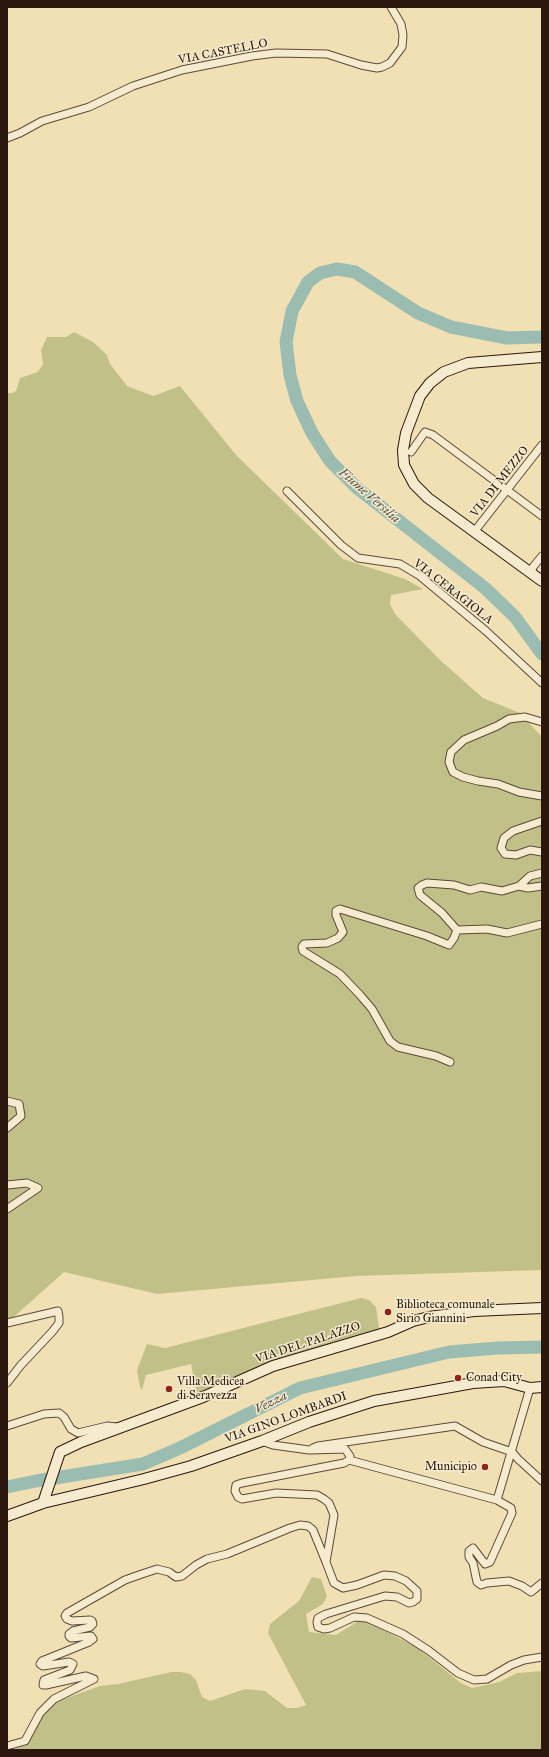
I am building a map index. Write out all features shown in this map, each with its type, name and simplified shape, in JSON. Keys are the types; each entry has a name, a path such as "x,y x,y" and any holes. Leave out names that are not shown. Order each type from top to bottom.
{"main road":[{"path":"542,357 468,363 444,372 430,383 424,392 410,420 404,442 404,465 414,484 428,498 542,581"},
{"name":"VIA DEL PALAZZO","path":"43,1503 60,1452 81,1442 203,1397 273,1366 388,1332 413,1321 474,1311 542,1308"},
{"name":"VIA GINO LOMBARDI","path":"7,1516 43,1503 144,1479 191,1466 262,1441 309,1422 374,1401 466,1384 496,1381 504,1381 530,1388 542,1387"}],"street":[{"name":"VIA CASTELLO","path":"7,138 42,121 89,107 132,86 182,70 252,56 276,53 327,54 361,65 377,68 382,67 390,63 402,47 403,35 401,24 391,7"},
{"path":"411,452 425,432 433,435 542,516"},
{"name":"VIA DI MEZZO","path":"474,532 542,445"},
{"name":"VIA CERAGIOLA","path":"287,491 341,545 358,558 400,564 420,576 486,631 542,683"},
{"path":"531,573 533,567 542,556"},
{"path":"542,722 525,717 509,719 464,740 451,752 449,762 453,772 463,777 498,784 519,792 542,796"},
{"path":"542,821 514,832 504,838 501,848 505,854 516,855 530,850 542,852"},
{"path":"457,930 442,913 420,894 418,888 427,883 454,885 470,890 481,887 502,891 519,886 530,876 542,873"},
{"path":"519,886 528,888 542,886"},
{"path":"450,1062 436,1056 398,1047 390,1041 372,1009 360,995 340,974 303,951 302,947 304,944 327,943 338,938 344,932 336,915 336,911 340,909 427,936 449,945 457,930"},
{"path":"457,930 487,929 507,933 542,924"},
{"path":"7,1101 19,1104 21,1116 7,1128"},
{"path":"7,1185 27,1183 38,1188 7,1209"},
{"path":"7,1323 58,1311 59,1323 7,1382"},
{"path":"497,1500 530,1388"},
{"path":"7,1426 44,1414 59,1413 64,1417 71,1429 78,1432 107,1426 121,1428"},
{"path":"309,1450 318,1446 455,1426 483,1442 512,1452 542,1481"},
{"path":"262,1441 273,1446 309,1450 345,1449 350,1456 349,1460"},
{"path":"326,1562 334,1515 330,1503 317,1495 298,1493 276,1493 242,1499 238,1497 235,1492 236,1486 248,1481 344,1463 349,1460 497,1500 511,1508 512,1513 490,1562 485,1564 473,1548 469,1551 469,1557 473,1563 477,1582 481,1585 509,1581 522,1586 531,1592 542,1584"},
{"path":"7,1746 25,1741 40,1713 54,1699 94,1679 86,1676 46,1686 43,1684 44,1680 70,1670 73,1664 69,1662 43,1666 40,1664 42,1661 93,1639 91,1636 71,1638 69,1636 68,1634 73,1631 90,1627 93,1624 90,1620 72,1621 67,1619 65,1616 67,1613 125,1580 157,1569 169,1572 176,1577 182,1576 196,1565 207,1559 227,1554 300,1525 308,1526 313,1530 334,1583 343,1588 384,1576 395,1576 406,1581 417,1591 417,1599 413,1602 408,1603 397,1597 385,1596 326,1614 318,1618 318,1627 324,1629 330,1628 354,1617 367,1618 403,1634 428,1650 458,1673 474,1680 487,1679 511,1665 524,1660 542,1658"}],"shaded area":[{"path":"74,332 93,342 107,355 110,364 127,386 153,396 180,386 236,455 343,559 405,579 423,589 391,595 390,604 395,614 440,660 483,698 520,713 542,737 542,1270 356,1276 157,1294 64,1272 7,1323 7,393 16,391 20,378 38,372 43,364 41,350 47,337 66,337"},
{"path":"361,1298 369,1300 376,1307 379,1328 376,1331 269,1363 197,1394 191,1364 146,1375 142,1390 140,1387 137,1370 147,1344 165,1348"},
{"path":"312,1577 321,1579 327,1596 323,1604 306,1614 309,1632 336,1635 360,1620 374,1625 416,1647 461,1683 472,1688 499,1682 517,1673 542,1671 542,1750 12,1750 27,1745 44,1714 58,1701 100,1686 118,1684 171,1672 190,1674 196,1680 202,1697 210,1701 245,1689 265,1691 287,1708 297,1708 306,1705 268,1633 270,1624 299,1601"}],"waterway":[{"name":"Fiume Versilia","path":"542,337 507,338 451,327 418,313 355,272 337,269 320,273 308,282 292,311 286,342 290,375 297,401 312,433 330,461 357,488 485,588 515,617 542,654"},
{"name":"Vezza","path":"7,1487 143,1464 180,1448 300,1388 449,1352 498,1348 542,1347"}],"place":[{"name":"Biblioteca comunale Sirio Giannini","path":"388,1312"},
{"name":"Conad City","path":"458,1378"},
{"name":"Villa Medicea di Seravezza","path":"169,1389"},
{"name":"Municipio","path":"485,1467"}]}
